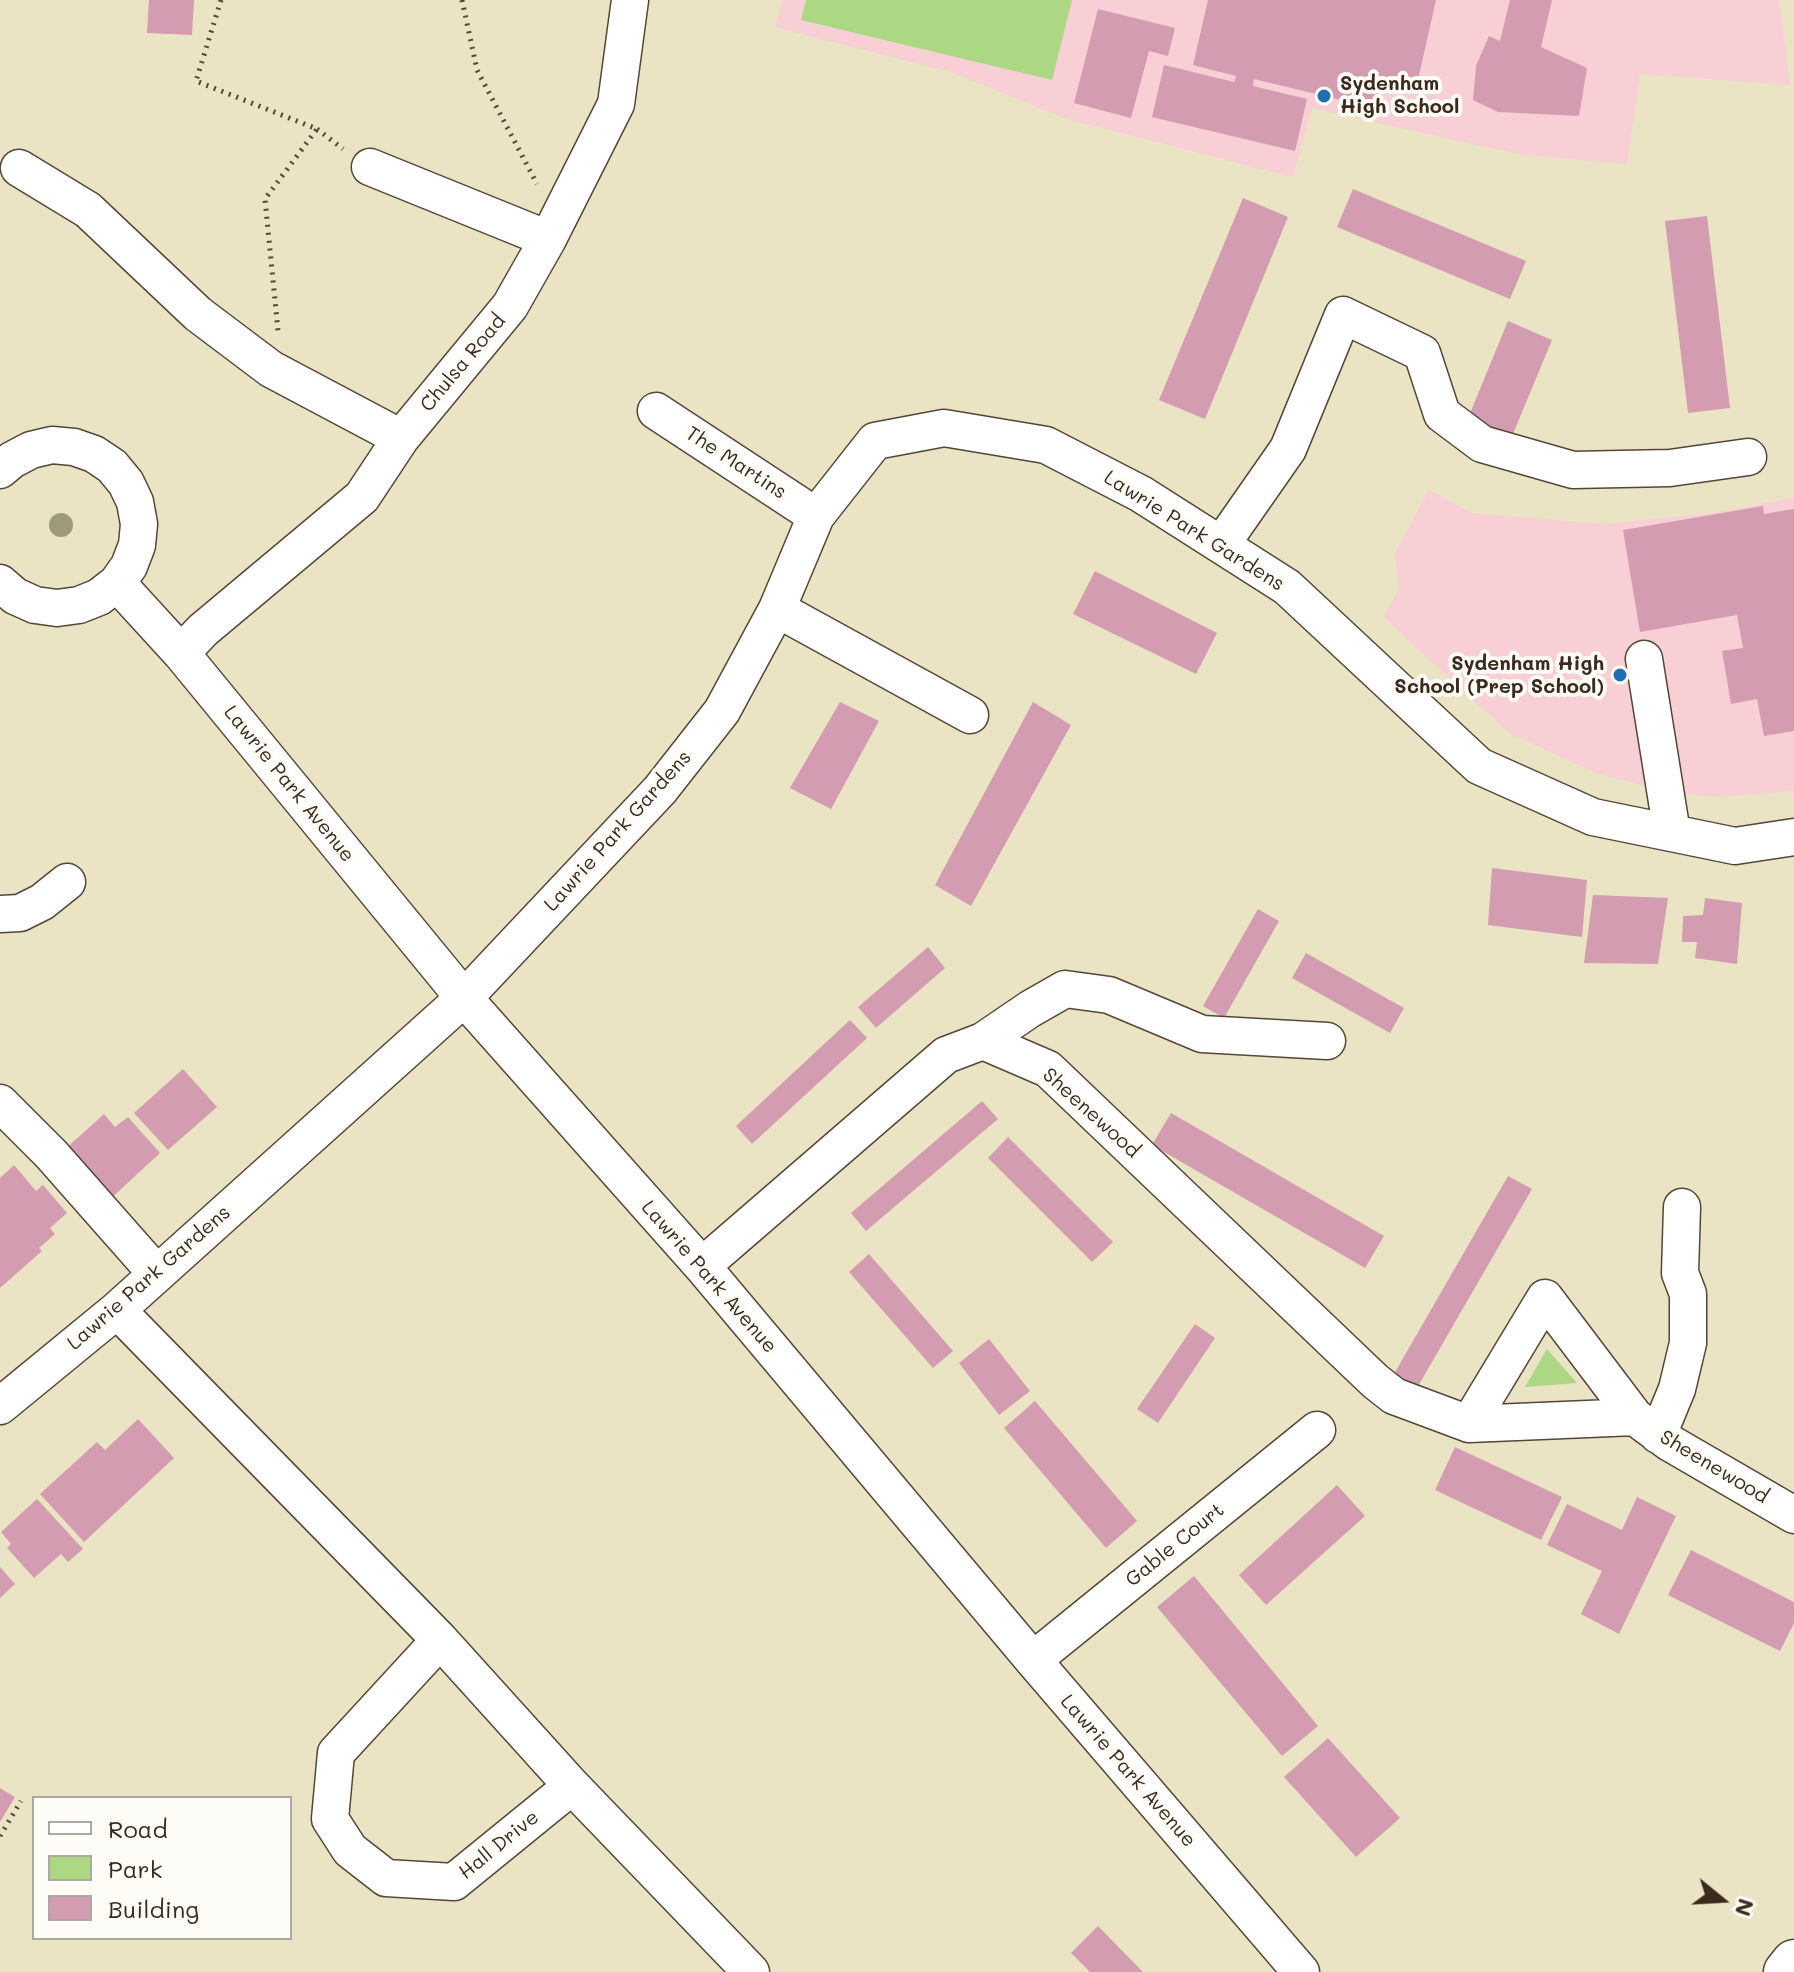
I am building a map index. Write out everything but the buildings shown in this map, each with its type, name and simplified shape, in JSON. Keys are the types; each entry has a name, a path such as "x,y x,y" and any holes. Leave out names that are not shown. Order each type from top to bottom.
{"main road":[{"path":"1786,1972 1794,1962"}],"street":[{"name":"Chulsa Road","path":"181,653 203,630 362,497 401,438 510,306 553,230 616,104 630,0"},
{"path":"370,167 553,230"},
{"path":"19,168 88,210 198,314 271,369 401,438"},
{"path":"1221,545 1288,449 1343,315 1422,353 1442,414 1482,444 1573,470 1670,468 1748,457"},
{"name":"The Martins","path":"656,411 816,516"},
{"name":"Lawrie Park Gardens","path":"0,1406 117,1310 464,998 660,790 722,711 777,609 816,516 875,441 944,428 1046,445 1141,494 1287,587 1479,766 1593,817 1735,846 1794,837"},
{"path":"3,591 35,605 57,608 79,605 99,597 117,583 129,566 137,545 139,524 135,502 126,483 112,466 94,454 74,447 52,445 4,459"},
{"name":"Lawrie Park Avenue","path":"117,583 181,653 464,998 702,1266 1033,1660 1301,1972"},
{"path":"777,609 970,715"},
{"path":"1644,659 1672,833"},
{"path":"0,914 20,913 42,902 67,882"},
{"path":"702,1266 946,1055 983,1041 1065,989 1109,995 1202,1034 1327,1041"},
{"name":"Sheenewood","path":"983,1041 1048,1069 1394,1396 1469,1424 1647,1426"},
{"path":"0,1103 51,1154 156,1273"},
{"path":"1647,1426 1677,1389 1688,1343 1688,1294 1680,1273 1682,1207"},
{"name":"Sheenewood","path":"1469,1424 1545,1298 1647,1426 1794,1515"},
{"path":"117,1310 440,1640 572,1786 751,1972"},
{"name":"Gable Court","path":"1033,1660 1317,1430"},
{"name":"Hall Drive","path":"440,1640 336,1753 330,1819 350,1850 386,1878 454,1882 572,1786"}],"path":[{"path":"221,0 196,81 317,129 265,199 280,354 271,369"},
{"path":"462,0 477,70 553,230"},
{"path":"0,1836 21,1801"}],"shaded area":[{"name":"Sydenham High School","path":"783,0 1779,0 1790,85 1640,74 1627,164 1523,155 1312,108 1293,177 1063,118 954,73 775,27"},
{"name":"Sydenham High School (Prep School)","path":"1429,490 1472,513 1604,524 1713,513 1794,498 1794,791 1712,797 1664,791 1598,774 1509,733 1383,617 1399,589 1395,553"}],"green space":[{"path":"806,0 1072,0 1052,80 801,20"},
{"path":"1547,1349 1577,1383 1525,1387"}],"place":[{"name":"Sydenham High School","path":"1324,96"},
{"name":"Sydenham High School (Prep School)","path":"1620,675"}]}
